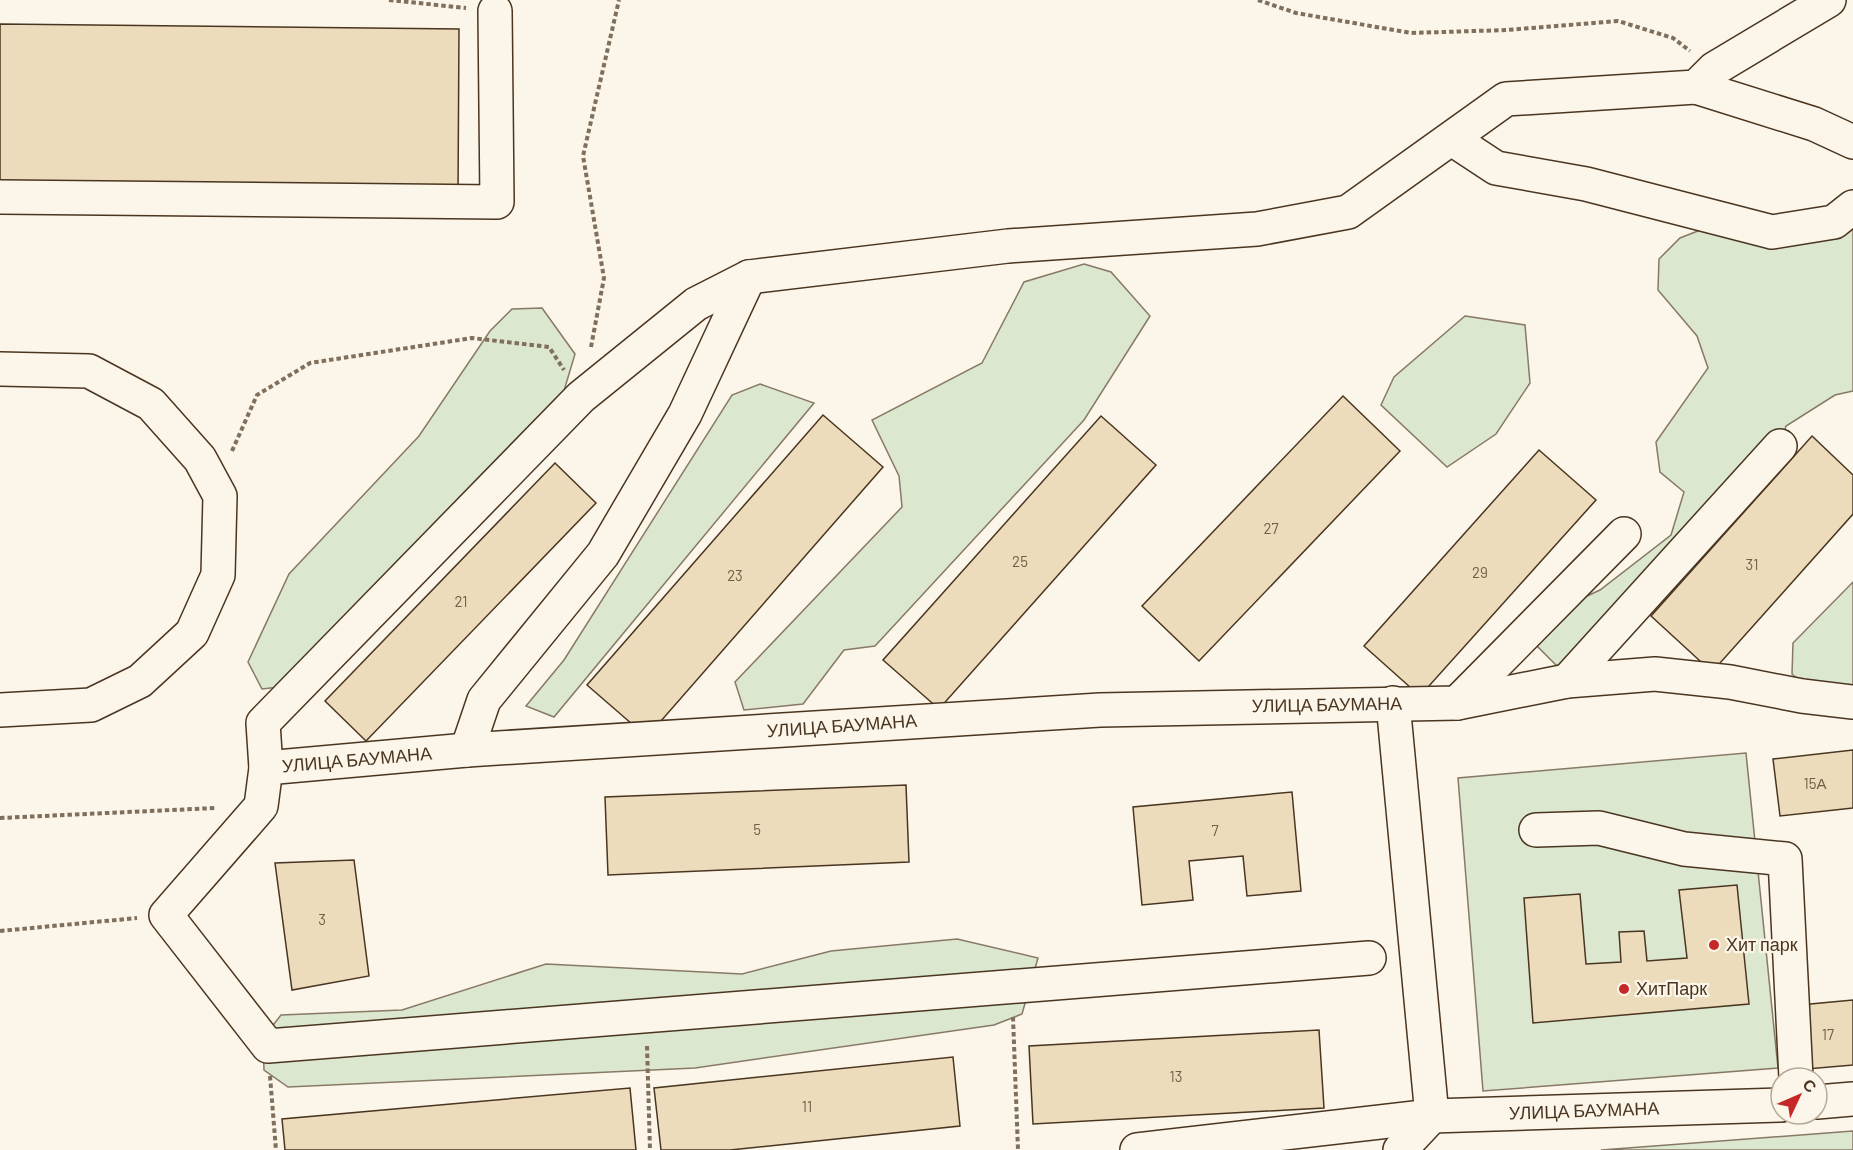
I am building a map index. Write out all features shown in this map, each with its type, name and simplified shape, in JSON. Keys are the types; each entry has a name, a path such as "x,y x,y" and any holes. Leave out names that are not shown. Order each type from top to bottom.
{"street":[{"path":"266,768 263,723 581,397 696,304 749,277 1008,246 1257,229 1348,212 1506,99 1705,78 1829,0"},
{"path":"0,197 497,202 495,11"},
{"path":"1705,78 1853,142"},
{"path":"1452,139 1496,168 1586,184 1772,232 1833,222 1853,207"},
{"path":"467,750 483,700 603,554 685,414 749,277"},
{"path":"0,369 89,371 151,404 200,459 220,496 218,575 192,633 140,681 91,705 0,710"},
{"path":"1567,681 1780,446"},
{"path":"1457,703 1624,534"},
{"name":"УЛИЦА БАУМАНА","path":"261,806 266,768 467,750 1100,710 1457,703 1567,681 1655,674 1730,682 1802,696 1853,702"},
{"path":"1393,703 1432,1116 1400,1150"},
{"path":"261,806 166,915 268,1046 1370,958"},
{"path":"1536,830 1599,828 1684,849 1785,859 1795,1066"},
{"path":"1829,1101 1853,1099"},
{"name":"УЛИЦА БАУМАНА","path":"1137,1150 1432,1116 1769,1104"}],"path":[{"path":"389,0 495,11"},
{"path":"581,397 604,278 583,156 619,0"},
{"path":"1257,0 1296,13 1411,33 1507,30 1618,21 1673,38 1705,78"},
{"path":"231,458 233,447 256,395 310,363 472,338 549,347 581,397"},
{"path":"0,818 261,806"},
{"path":"0,931 166,915"},
{"path":"1011,986 1018,1150"},
{"path":"646,1015 650,1150"},
{"path":"268,1046 276,1150"}],"green space":[{"path":"1853,214 1853,391 1835,395 1786,426 1780,446 1586,668 1557,666 1535,644 1544,616 1600,590 1671,535 1684,492 1660,472 1656,442 1708,368 1697,336 1658,290 1659,259 1680,238 1708,227"},
{"path":"1084,264 1111,272 1150,316 1084,420 875,646 844,650 803,704 744,710 735,682 902,507 899,476 872,420 982,363 1024,282"},
{"path":"542,308 575,354 557,414 288,686 262,689 248,662 289,574 419,436 490,331 512,309"},
{"path":"1465,316 1525,325 1530,383 1496,434 1447,467 1381,405 1394,377"},
{"path":"760,384 814,403 554,717 526,706 564,660 732,395"},
{"path":"1853,582 1853,719 1838,715 1792,674 1793,643"},
{"path":"1746,753 1778,1066 1769,1066 1769,1069 1483,1091 1458,778"},
{"path":"957,939 1038,958 1022,1014 994,1025 695,1068 288,1087 264,1070 263,1038 281,1015 402,1010 546,964 742,974 831,951"},
{"path":"1853,1131 1853,1150 1601,1150"}],"building":[{"path":"0,24 459,29 458,194 0,189"},
{"path":"1343,396 1400,451 1199,661 1142,606"},
{"path":"823,415 883,467 647,737 587,685"},
{"path":"1101,416 1156,465 939,709 883,660"},
{"path":"1812,436 1853,475 1853,514 1712,672 1651,616"},
{"path":"1539,450 1596,500 1420,696 1364,646"},
{"path":"555,463 596,503 366,741 325,701"},
{"path":"1853,750 1853,808 1780,816 1773,759"},
{"path":"906,785 909,862 608,875 605,797"},
{"path":"1292,792 1301,891 1247,896 1243,856 1189,861 1193,900 1142,905 1133,807"},
{"path":"354,860 369,976 292,990 275,863"},
{"name":"Хит парк","path":"1737,885 1749,1004 1533,1023 1524,898 1580,894 1586,964 1621,962 1619,932 1644,931 1647,961 1687,958 1679,890"},
{"path":"1853,1000 1853,1065 1807,1066 1800,1005"},
{"path":"1319,1030 1324,1108 1033,1124 1029,1046"},
{"path":"953,1057 960,1126 730,1150 661,1150 654,1088"},
{"path":"630,1088 636,1150 285,1150 282,1119"}],"place":[{"name":"Хит парк","path":"1714,945"},
{"name":"ХитПарк","path":"1624,989"}]}
